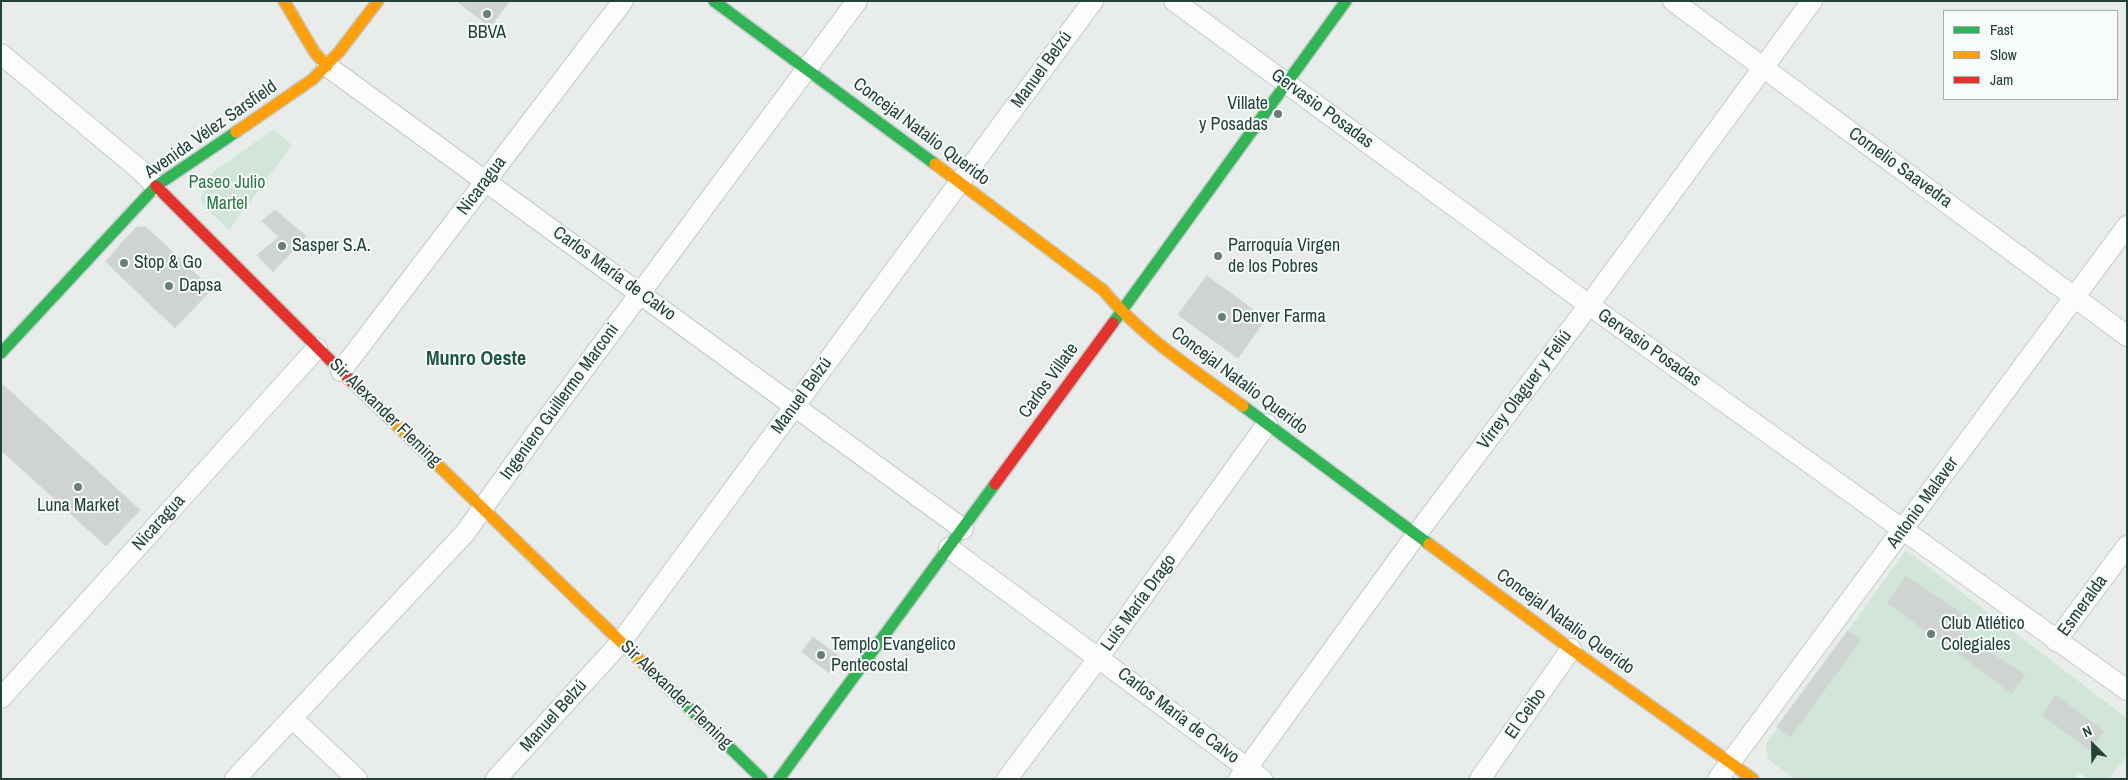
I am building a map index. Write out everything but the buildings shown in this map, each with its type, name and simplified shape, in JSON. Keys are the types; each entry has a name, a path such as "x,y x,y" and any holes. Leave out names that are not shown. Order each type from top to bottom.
{"street":[{"name":"Carlos María de Calvo","path":"284,1 315,53 328,66 962,529"},
{"name":"Avenida Vélez Sarsfield","path":"1,353 156,186 297,92 328,66 378,1"},
{"name":"Nicaragua","path":"341,371 623,1"},
{"name":"Concejal Natalio Querido","path":"714,1 807,68 1103,290 1121,312 1139,328 1267,424 1571,649 1753,779"},
{"name":"Ingeniero Guillermo Marconi","path":"235,779 465,533 857,1"},
{"name":"Manuel Belzú","path":"496,779 621,642 1093,1"},
{"name":"Gervasio Posadas","path":"1174,1 1589,305 2127,690"},
{"name":"Carlos Villate","path":"779,779 1346,1"},
{"name":"Cornelio Saavedra","path":"1674,1 2127,336"},
{"name":"Virrey Olaguer y Feliú","path":"1250,775 1416,535 1589,305 1812,1"},
{"name":"Sir Alexander Fleming","path":"1,54 139,169 317,348 762,779"},
{"name":"Antonio Malaver","path":"1718,779 2127,226"},
{"name":"Nicaragua","path":"1,698 317,348"},
{"name":"Luis María Drago","path":"1007,779 1099,657 1267,424"},
{"name":"Esmeralda","path":"2056,641 2127,546"},
{"name":"Carlos María de Calvo","path":"949,548 1099,657 1250,775"},
{"name":"El Ceibo","path":"1480,779 1571,649"},
{"path":"292,718 357,779"}],"green space":[{"name":"Paseo Julio Martel","path":"274,129 292,145 229,230 203,205 201,200 204,184 213,172"},
{"name":"Club Atlético Colegiales","path":"1906,550 2127,718 2127,755 2109,779 2088,779 2080,773 2075,779 1794,779 1768,759 1766,744"}],"traffic: fast":[{"path":"714,1 935,164"},
{"path":"1113,323 1346,1"},
{"path":"1,353 156,186 236,132"},
{"path":"1243,406 1429,544"},
{"path":"779,779 995,484"},
{"path":"653,673 762,779"}],"traffic: slow":[{"path":"284,1 315,53 327,66"},
{"path":"236,132 313,79 339,52 378,1"},
{"path":"935,164 1103,290 1134,323 1152,338 1243,406"},
{"path":"353,383 653,673"},
{"path":"1429,544 1571,649 1753,779"}],"traffic: jam":[{"path":"156,186 353,383"},
{"path":"995,484 1113,323"}],"place":[{"name":"BBVA","path":"487,14"},
{"name":"Villate y Posadas","path":"1278,114"},
{"name":"Sasper S.A.","path":"282,246"},
{"name":"Parroquía Virgen de los Pobres","path":"1218,256"},
{"name":"Stop & Go","path":"124,263"},
{"name":"Dapsa","path":"169,286"},
{"name":"Denver Farma","path":"1222,317"},
{"name":"Luna Market","path":"78,487"},
{"name":"Club Atlético Colegiales","path":"1931,634"},
{"name":"Templo Evangelico Pentecostal","path":"821,655"}],"district":[{"name":"Munro Oeste","path":"476,360"}]}
